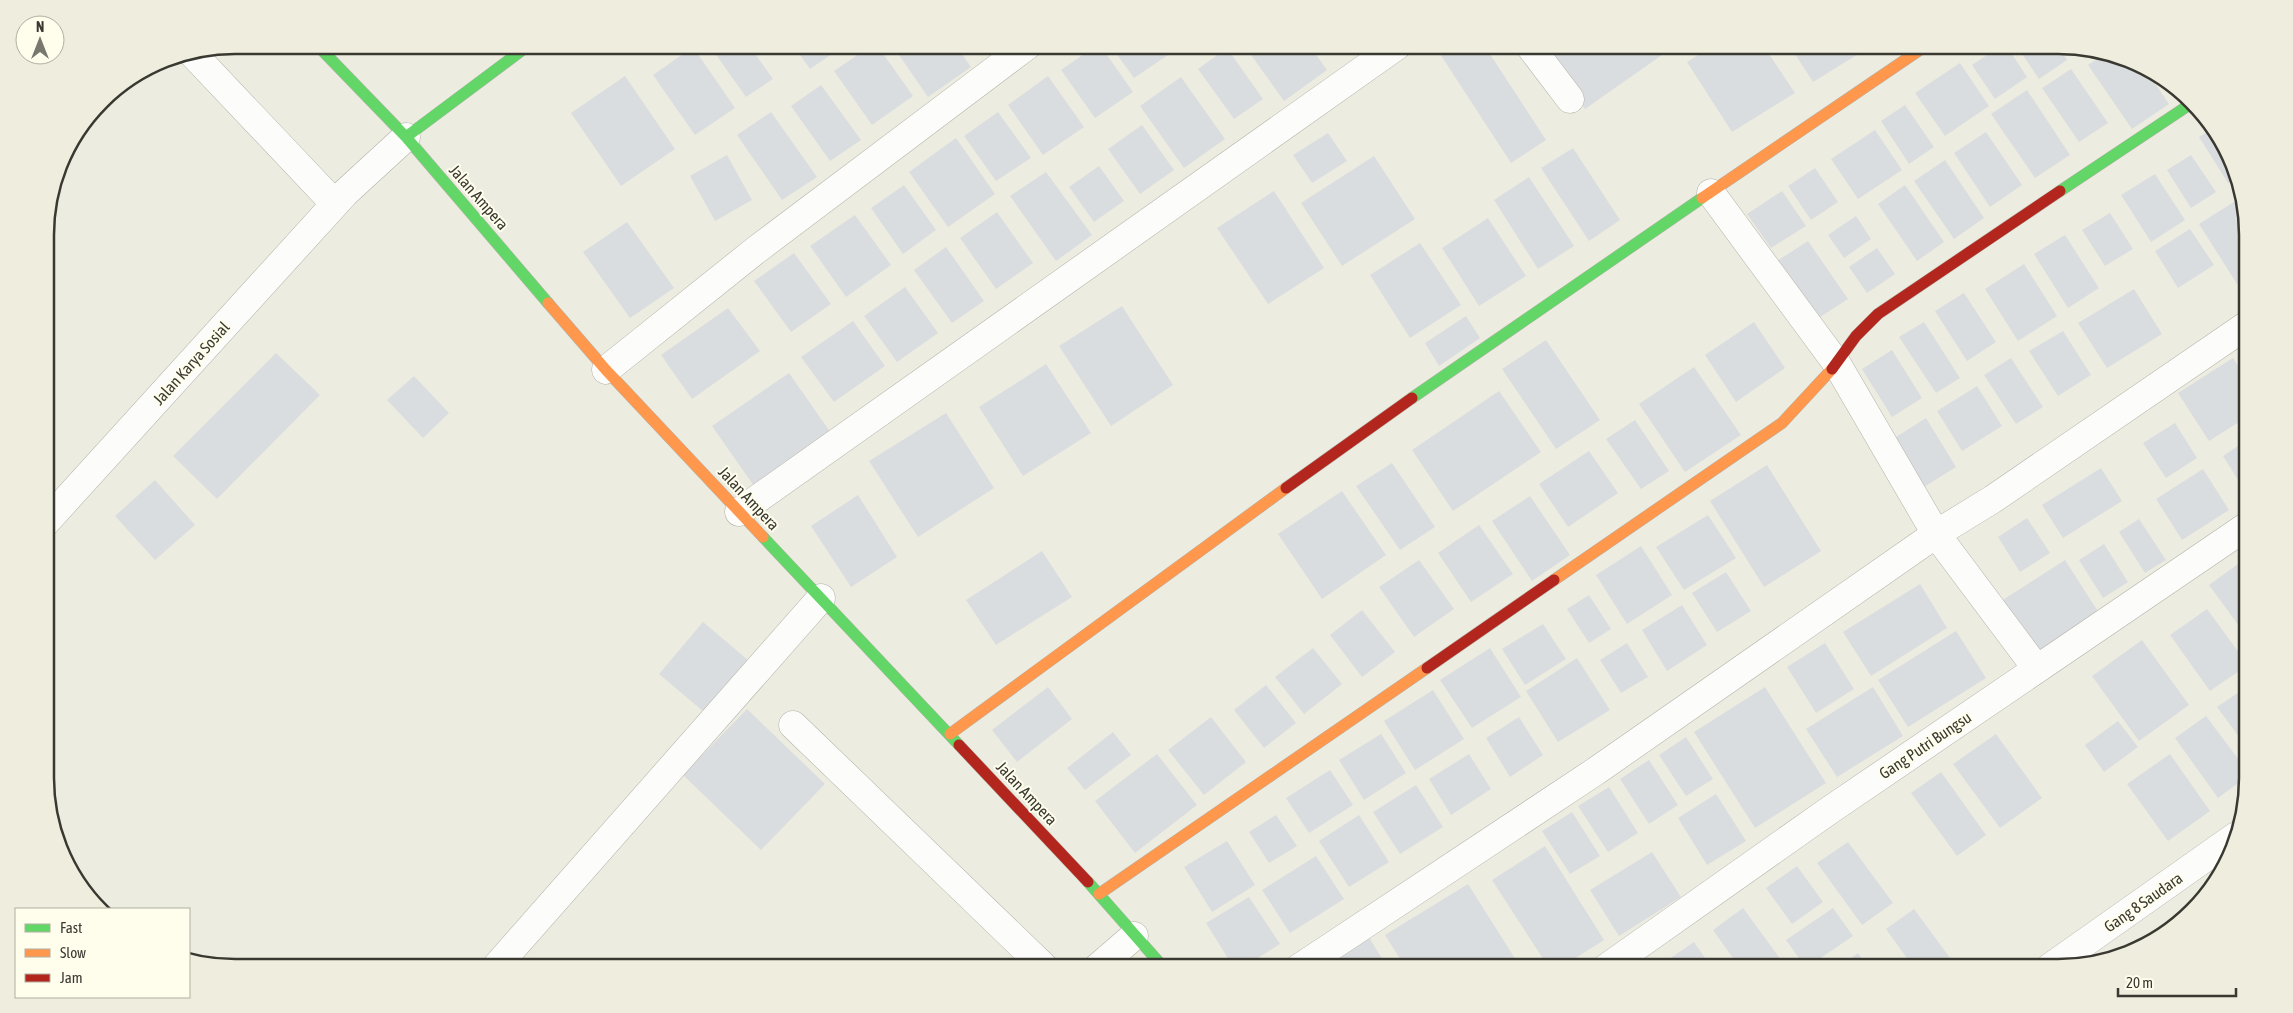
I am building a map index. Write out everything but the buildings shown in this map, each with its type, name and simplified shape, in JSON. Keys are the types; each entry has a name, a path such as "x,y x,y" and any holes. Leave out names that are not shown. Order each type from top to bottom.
{"street":[{"name":"Jalan Ampera","path":"326,54 406,137 606,370 1099,894 1128,941 1152,959"},
{"path":"406,137 517,54"},
{"path":"606,370 756,250 1016,54"},
{"path":"739,512 1385,54"},
{"path":"1536,54 1570,99"},
{"path":"950,734 1336,452 1536,311 1914,54"},
{"path":"196,58 340,199"},
{"path":"1099,894 1782,423 1837,364 1856,336 1878,314 2185,106"},
{"name":"Jalan Karya Sosial","path":"54,513 340,199 406,137"},
{"path":"1711,193 1837,364 1936,534 2037,669"},
{"path":"1313,959 1596,771 1936,534 1993,499 2239,330"},
{"name":"Gang Putri Bungsu","path":"1619,959 1827,812 2239,531"},
{"path":"503,959 821,598"},
{"path":"793,725 1036,959"},
{"name":"Gang 8 Saudara","path":"2062,959 2227,842"},
{"path":"1107,959 1128,941"}],"traffic: fast":[{"path":"326,54 406,137 548,303"},
{"path":"406,137 517,54"},
{"path":"2060,191 2186,107"},
{"path":"1412,398 1702,198"},
{"path":"763,537 959,745"},
{"path":"1088,882 1156,959"}],"traffic: slow":[{"path":"1702,198 1914,54"},
{"path":"548,303 606,370 763,537"},
{"path":"1554,580 1782,423 1832,369"},
{"path":"950,734 1286,488"},
{"path":"1099,894 1427,668"}],"traffic: jam":[{"path":"1832,369 1856,336 1878,314 2060,191"},
{"path":"1286,488 1412,398"},
{"path":"1427,668 1554,580"},
{"path":"959,745 1088,882"}]}
